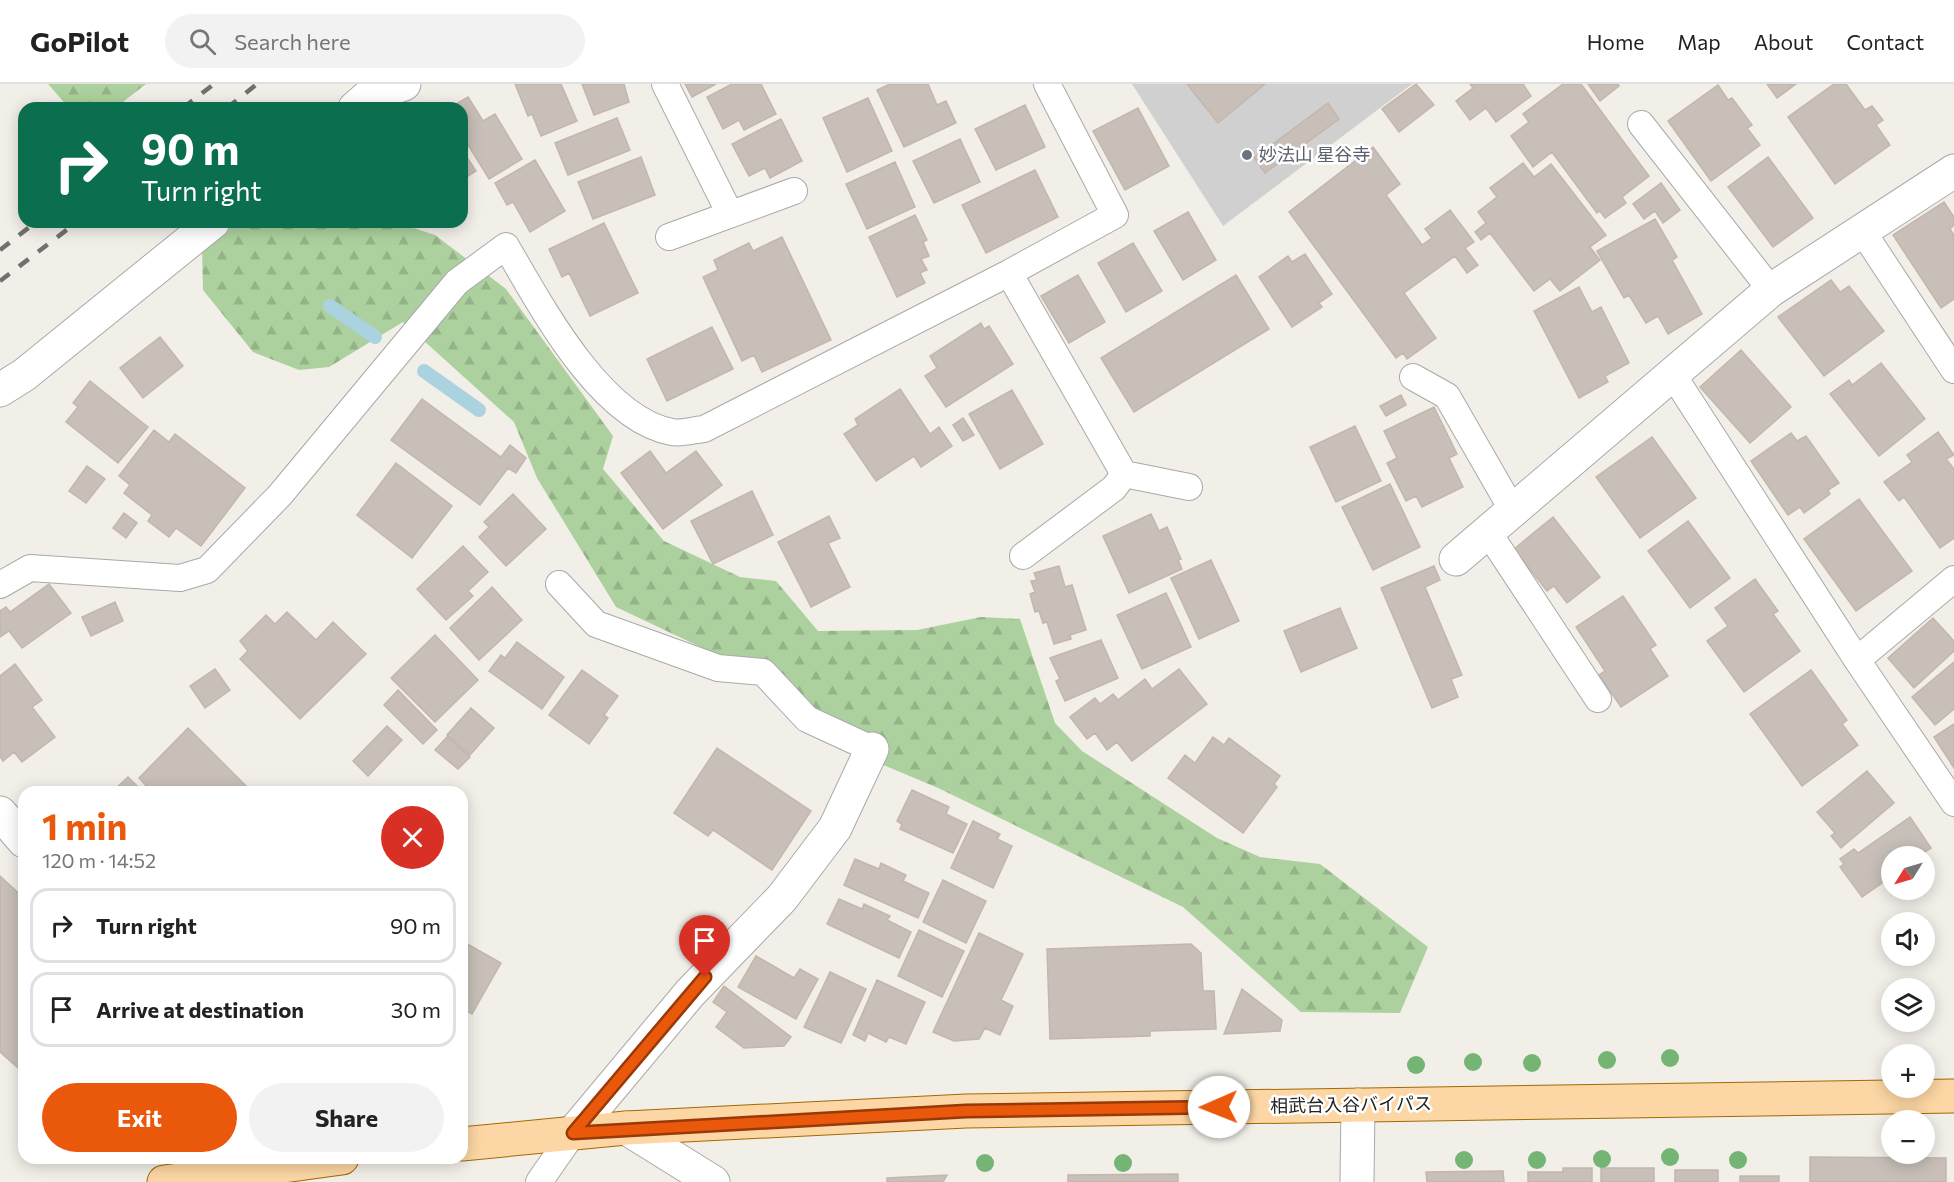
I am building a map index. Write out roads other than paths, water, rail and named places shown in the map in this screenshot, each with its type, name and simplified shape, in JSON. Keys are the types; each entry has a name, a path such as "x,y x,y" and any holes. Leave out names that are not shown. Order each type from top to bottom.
{"main road":[{"name":"相武台入谷バイパス","path":"468,1143 627,1128 966,1111 1954,1096"},
{"path":"164,1182 298,1164"}],"street":[{"path":"361,102 370,95 404,84"},
{"path":"1456,560 1771,290 1954,171"},
{"path":"0,390 24,375 206,228"},
{"path":"573,1133 690,993 782,898 835,828 872,749"},
{"path":"0,813 18,834"},
{"path":"1357,1182 1358,1105"},
{"path":"627,1128 713,1182"}],"lane":[{"path":"665,84 730,214"},
{"path":"0,585 30,568 180,578 207,570 280,495 457,282 506,246 548,317 603,392 640,420 673,432 704,429 1009,273 1115,215 1047,84"},
{"path":"1641,124 1771,290"},
{"path":"669,237 794,191"},
{"path":"1862,229 1954,370"},
{"path":"1009,273 1124,474 1190,488"},
{"path":"1672,375 1857,660 1954,803"},
{"path":"1413,377 1447,396 1513,511"},
{"path":"1023,556 1114,488 1124,474"},
{"path":"1488,532 1598,699"},
{"path":"1857,660 1954,579"},
{"path":"559,584 596,624 718,668 763,672 807,718 872,749"},
{"path":"539,1182 573,1133"}],"waterway":[{"path":"330,306 375,337"},
{"path":"424,371 479,410"}],"railway":[{"path":"191,102 214,84"},
{"path":"234,102 257,84"},
{"path":"0,250 28,228"},
{"path":"0,281 69,228"}],"place":[{"name":"妙法山 星谷寺","path":"1247,155"}]}
